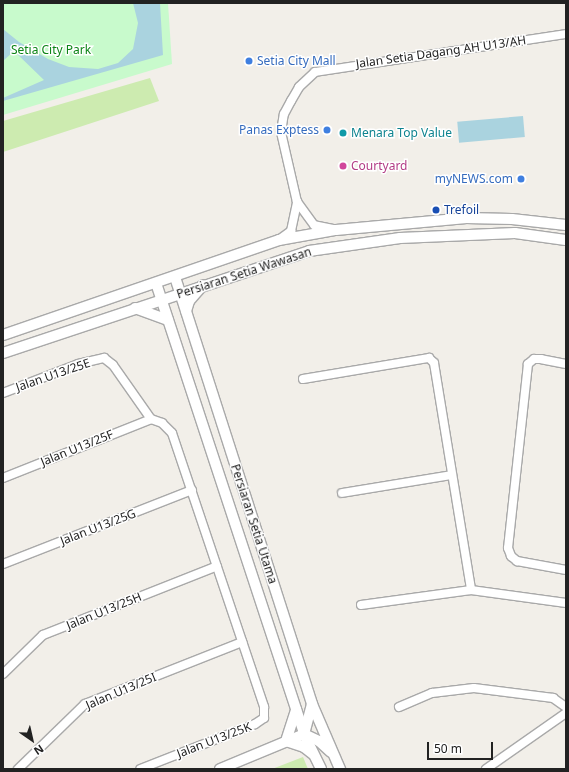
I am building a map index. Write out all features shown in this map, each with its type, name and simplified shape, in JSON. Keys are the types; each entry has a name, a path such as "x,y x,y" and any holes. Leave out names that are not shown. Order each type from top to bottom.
{"street":[{"name":"Jalan Setia Dagang AH U13/AH","path":"279,240 291,231 297,202 282,124 284,114 299,87 315,72 566,34"},
{"name":"Jalan Setia Dagang AH U13/AH","path":"297,202 314,225 336,230"},
{"name":"Persiaran Setia Wawasan","path":"3,335 279,240 336,230 466,218 512,219 566,225"},
{"name":"Persiaran Setia Wawasan","path":"3,353 203,285 309,251 400,238 515,233 566,240"},
{"name":"Persiaran Setia Utama","path":"175,277 312,704 332,754 340,769"},
{"name":"Persiaran Setia Utama","path":"156,283 304,734 321,769"},
{"path":"186,311 190,301 203,285"},
{"path":"135,308 168,320"},
{"name":"Jalan U13/25E","path":"3,393 78,364 104,358 113,365 152,419"},
{"path":"303,379 429,358 434,363 471,590"},
{"path":"566,364 534,359 526,370 508,548 511,556 517,561 566,570"},
{"path":"152,419 162,423 172,433 242,642"},
{"name":"Jalan U13/25F","path":"3,478 152,419"},
{"path":"342,493 452,475"},
{"name":"Jalan U13/25G","path":"3,564 192,490"},
{"name":"Jalan U13/25H","path":"3,674 43,636 217,566"},
{"path":"360,605 471,590 566,603"},
{"name":"Jalan U13/25K","path":"140,769 255,724 264,718 264,707 242,642"},
{"name":"Jalan U13/25I","path":"18,769 85,704 242,642"},
{"path":"399,707 432,693 474,688 553,698 566,707"},
{"path":"304,734 312,704"},
{"path":"286,742 296,710"},
{"path":"486,769 566,713"},
{"path":"220,769 304,734 319,741 332,754"},
{"path":"286,742 304,747 314,755"}],"green space":[{"name":"Setia City Park","path":"3,3 168,3 172,64 3,115"},
{"path":"150,78 159,101 3,152 3,121"},
{"path":"303,757 308,769 272,769"}],"water":[{"path":"133,3 160,3 163,55 3,101 3,98 44,80 14,51 3,61 3,29 19,42 48,59 69,67 98,69 118,63 133,49 138,23"},
{"path":"523,116 525,137 459,143 457,122"}],"place":[{"name":"Setia City Mall","path":"249,61"},
{"name":"Panas Exptess","path":"327,130"},
{"name":"Menara Top Value","path":"343,133"},
{"name":"Courtyard","path":"343,166"},
{"name":"myNEWS.com","path":"521,179"},
{"name":"Trefoil","path":"436,210"}]}
